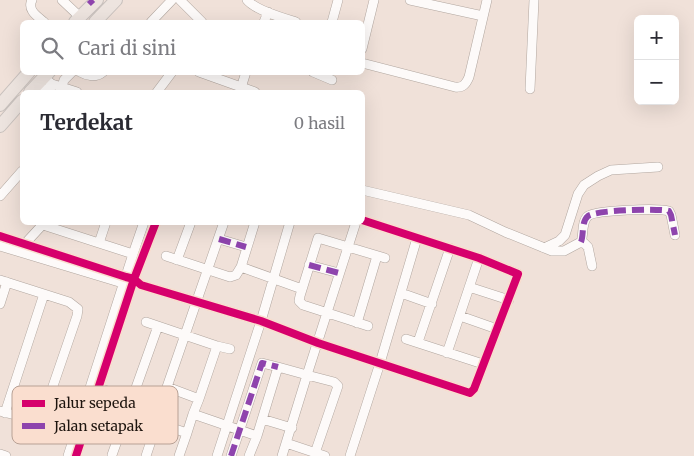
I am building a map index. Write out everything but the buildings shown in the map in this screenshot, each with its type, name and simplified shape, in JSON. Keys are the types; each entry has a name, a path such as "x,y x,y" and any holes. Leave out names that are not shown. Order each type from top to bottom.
{"highway":[{"path":"78,20 97,0"},
{"path":"97,20 116,0"},
{"path":"0,105 25,77 35,87"},
{"path":"0,126 20,104"}],"street":[{"path":"32,0 31,10 42,20"},
{"path":"62,0 78,20"},
{"path":"153,20 172,0"},
{"path":"180,0 200,20"},
{"path":"247,0 249,3 268,12 290,20"},
{"path":"332,20 337,0"},
{"path":"365,36 374,0"},
{"path":"410,0 483,16"},
{"path":"365,64 455,87 462,87 469,77 487,0"},
{"path":"530,89 534,0"},
{"path":"265,20 268,12"},
{"path":"62,87 64,80 69,75"},
{"path":"158,90 170,75"},
{"path":"206,75 240,90 245,75"},
{"path":"321,75 332,80"},
{"path":"35,87 62,87 71,90"},
{"path":"544,248 559,241 565,235 578,194 584,185 604,172 611,170 658,167"},
{"path":"0,196 20,173"},
{"path":"365,191 469,215 552,251 564,251 580,242 587,217 602,212 666,210 671,215 675,235"},
{"path":"0,236 22,248 261,321 318,343 470,393 474,389 518,274 479,258 365,221"},
{"path":"22,248 43,225"},
{"path":"47,225 133,254"},
{"path":"99,243 105,225"},
{"path":"100,386 131,282 133,254 143,225"},
{"path":"93,386 131,282 155,225"},
{"path":"177,260 190,225"},
{"path":"167,386 223,225"},
{"path":"166,256 206,271 232,278 241,267 254,225"},
{"path":"217,456 261,321 289,225"},
{"path":"282,456 355,225"},
{"path":"308,235 381,257 357,323"},
{"path":"318,238 299,300 301,304 368,326"},
{"path":"350,456 417,238"},
{"path":"219,239 246,247"},
{"path":"580,242 587,245 592,266"},
{"path":"0,246 22,248"},
{"path":"418,342 450,248"},
{"path":"447,353 479,258"},
{"path":"309,265 339,274"},
{"path":"241,267 272,280 302,289"},
{"path":"0,304 4,281 74,305 78,309 53,386"},
{"path":"469,288 509,300"},
{"path":"401,293 432,304"},
{"path":"2,412 44,294"},
{"path":"460,316 497,329"},
{"path":"146,322 230,349"},
{"path":"137,386 158,326"},
{"path":"406,338 483,364"},
{"path":"179,456 200,399 216,346"},
{"path":"231,456 241,430 260,362 334,382 338,386 314,454"},
{"path":"249,456 278,367"},
{"path":"178,391 200,399"},
{"path":"193,414 257,436"},
{"path":"262,419 292,428"},
{"path":"178,430 187,433"},
{"path":"68,456 72,444"},
{"path":"76,456 80,444"},
{"path":"146,456 150,444"},
{"path":"286,444 325,456"},
{"path":"103,451 114,455"},
{"path":"0,454 6,456"}],"marked path":[{"path":"89,0 93,4"},
{"path":"581,242 584,222 588,216 602,212 627,210 669,211 675,235"},
{"path":"219,239 246,247"},
{"path":"309,265 339,273"},
{"path":"231,456 262,363 278,367"}],"cycle path":[{"path":"0,236 134,279 141,285 261,321 318,343 470,393 474,389 518,274 479,258 365,221"},
{"path":"99,386 134,279 155,225"},
{"path":"76,456 80,444"}]}
